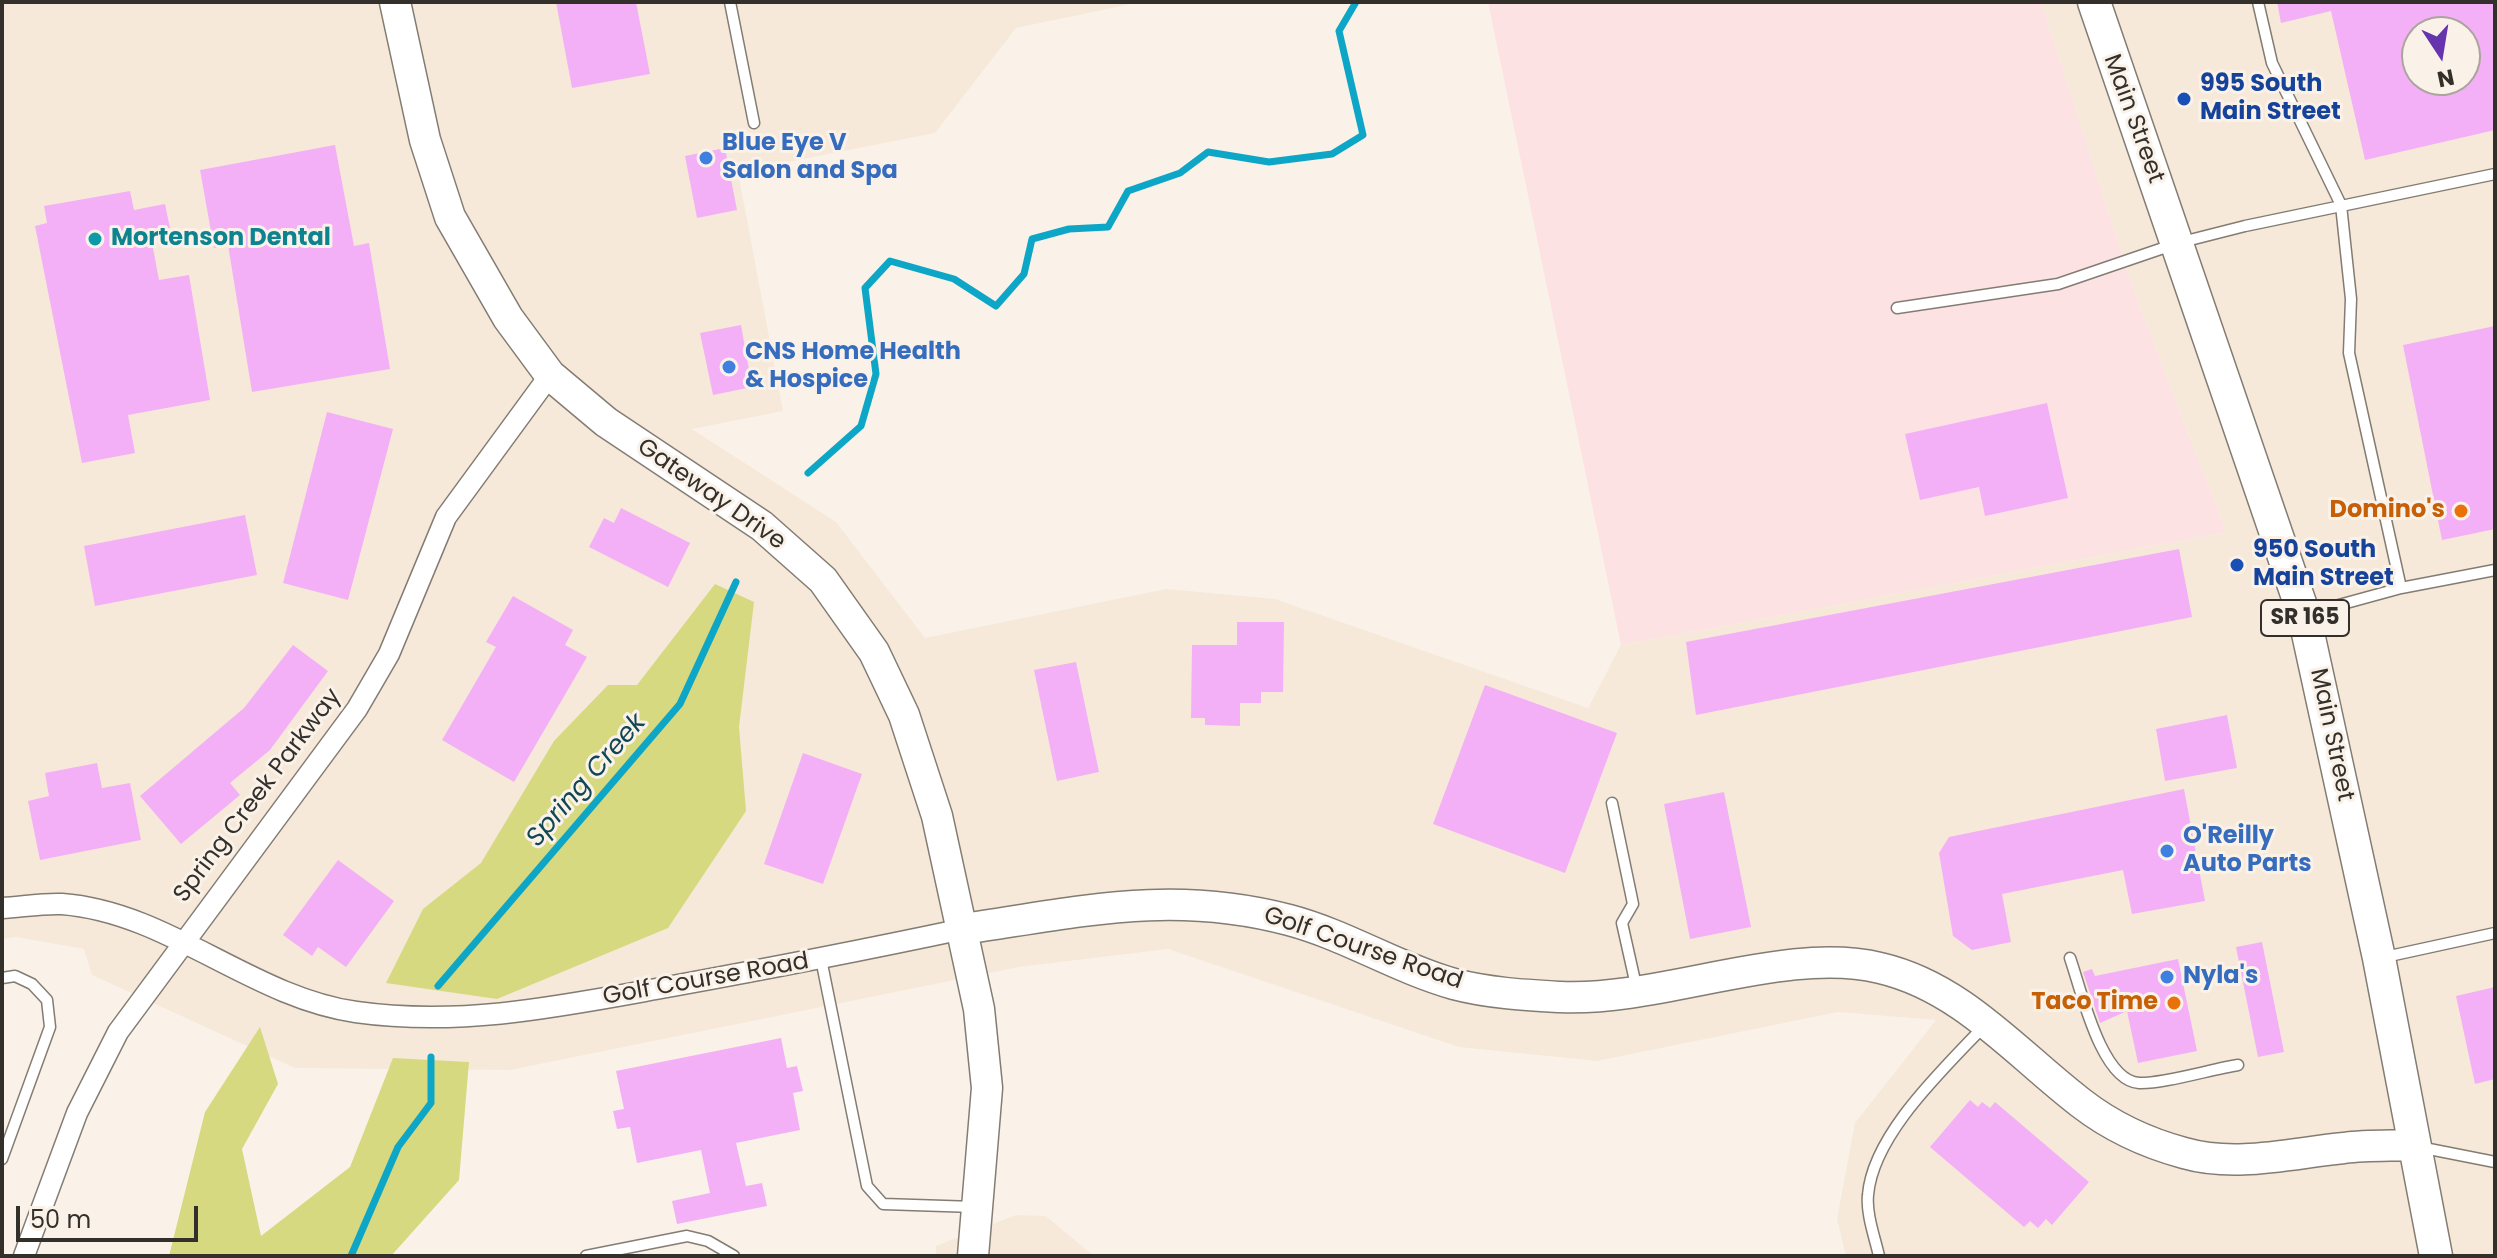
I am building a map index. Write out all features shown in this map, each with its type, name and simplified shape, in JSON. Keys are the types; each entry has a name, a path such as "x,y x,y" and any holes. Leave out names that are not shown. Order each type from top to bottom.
{"main road":[{"name":"Main Street","path":"2094,2 2304,615 2379,958 2436,1256"}],"street":[{"name":"Gateway Drive","path":"395,2 425,140 450,217 508,318 550,375 606,422 762,526 823,580 874,652 904,715 937,816 979,1009 987,1088 973,1256"},
{"name":"Spring Creek Parkway","path":"24,1256 77,1113 118,1032 357,709 389,654 446,517 550,375"},
{"name":"Golf Course Road","path":"2,908 62,904 93,910 182,942 258,982 351,1011 410,1018 493,1016 821,959 963,929 1121,905 1178,902 1235,908 1293,921 1453,983 1563,997 1608,997 1824,963 1878,967 1925,983 1986,1023 2083,1105 2130,1135 2187,1155 2221,1160 2281,1157 2347,1147 2413,1145"}],"lane":[{"path":"730,2 754,123"},
{"path":"2258,2 2272,63 2341,205 2351,299 2349,353 2401,588"},
{"path":"1897,308 2058,284 2178,243 2341,205 2495,174"},
{"path":"2304,615 2401,588 2495,570"},
{"path":"1612,803 1633,904 1622,923 1638,992"},
{"path":"2379,958 2495,933"},
{"path":"2070,958 2104,1054 2115,1072 2140,1083 2238,1065"},
{"path":"821,959 867,1186 883,1204 977,1208"},
{"path":"2,978 15,976 32,984 47,1000 50,1027 2,1159"},
{"path":"1879,1256 1867,1199 1873,1162 1926,1089 1986,1023"},
{"path":"2413,1145 2495,1162"},
{"path":"586,1256 687,1236 708,1241 734,1256"}],"shaded area":[{"path":"2,2 1141,2 1016,28 935,133 738,172 783,411 692,429 836,522 925,638 1166,589 1275,599 1588,708 1621,645 2226,532 2134,292 2041,2 2495,2 2495,1256 1846,1256 1837,1219 1855,1123 1936,1020 1838,1012 1597,1061 1459,1047 1168,949 1019,967 510,1070 295,1068 92,975 84,949 16,937 2,939"},
{"path":"1488,2 2041,2 2134,292 2226,532 1621,645"},
{"path":"1016,1215 1046,1216 1094,1256 936,1256 936,1246"}],"green space":[{"path":"715,584 754,602 739,727 746,811 668,928 497,999 386,983 423,909 481,863 554,741 608,685 637,685"},
{"path":"260,1027 278,1084 242,1149 261,1236 350,1167 393,1058 469,1062 459,1180 391,1256 169,1256 205,1112"}],"building":[{"path":"556,2 636,2 650,74 572,88"},
{"path":"2277,2 2495,2 2495,130 2365,160 2331,11 2281,23"},
{"path":"335,145 354,246 369,243 390,369 252,392 228,245 214,248 200,170"},
{"path":"725,148 737,210 697,218 685,156"},
{"path":"130,191 134,210 165,204 170,228 150,232 159,280 189,275 210,400 128,415 135,453 82,463 35,226 47,223 44,206"},
{"path":"741,325 752,387 713,395 700,333"},
{"path":"2495,326 2495,529 2442,540 2403,345"},
{"path":"2047,403 2068,498 1985,516 1979,487 1920,500 1905,434"},
{"path":"327,412 393,429 348,600 283,583"},
{"path":"621,508 690,543 668,587 589,547 604,518 614,523"},
{"path":"245,515 257,575 95,606 84,546"},
{"path":"2179,549 2192,617 1696,715 1686,642"},
{"path":"513,596 573,630 565,645 587,657 514,782 442,740 496,647 486,642"},
{"path":"1237,622 1284,622 1283,692 1261,692 1261,703 1240,703 1240,726 1205,725 1205,718 1191,718 1192,645 1237,645"},
{"path":"293,645 328,671 270,750 230,783 240,795 181,844 140,796 244,708"},
{"path":"1076,662 1099,772 1057,781 1034,670"},
{"path":"1485,685 1617,733 1565,873 1433,824"},
{"path":"2227,715 2237,768 2165,781 2156,729"},
{"path":"803,753 862,774 823,884 764,864"},
{"path":"97,763 102,788 130,783 141,840 40,860 28,801 49,796 45,773"},
{"path":"2184,789 2205,901 2132,914 2123,870 2002,894 2011,942 1972,950 1953,936 1939,853 1949,837"},
{"path":"1724,792 1751,927 1690,939 1664,804"},
{"path":"338,860 394,901 346,967 318,947 312,956 283,935"},
{"path":"2262,942 2284,1052 2258,1057 2236,947"},
{"path":"2178,959 2197,1051 2138,1063 2127,1011 2100,1023 2083,972 2092,969 2095,976"},
{"path":"2495,987 2495,1079 2475,1084 2456,996"},
{"path":"781,1038 787,1068 797,1066 803,1091 793,1093 800,1130 736,1143 746,1186 762,1183 767,1206 677,1224 672,1201 710,1193 701,1150 637,1163 630,1127 617,1129 613,1111 624,1109 616,1071"},
{"path":"1970,1100 1978,1107 1982,1102 1990,1108 1995,1102 2089,1182 2052,1225 2046,1219 2038,1228 2030,1221 2024,1227 1930,1147"}],"waterway":[{"name":"Spring Creek","path":"808,473 861,426 876,374 865,288 890,261 954,279 996,306 1024,274 1032,239 1069,229 1108,227 1128,191 1180,173 1208,152 1269,162 1332,154 1363,135 1339,31 1356,2"},
{"name":"Spring Creek","path":"438,986 680,704 736,582"},
{"name":"Spring Creek","path":"351,1256 398,1147 431,1103 431,1057"}],"place":[{"name":"995 South Main Street","path":"2184,99"},
{"name":"Blue Eye V Salon and Spa","path":"706,158"},
{"name":"Mortenson Dental","path":"95,239"},
{"name":"CNS Home Health & Hospice","path":"729,367"},
{"name":"Domino's","path":"2461,511"},
{"name":"950 South Main Street","path":"2237,565"},
{"name":"O'Reilly Auto Parts","path":"2167,851"},
{"name":"Nyla's","path":"2167,977"},
{"name":"Taco Time","path":"2174,1003"}]}
